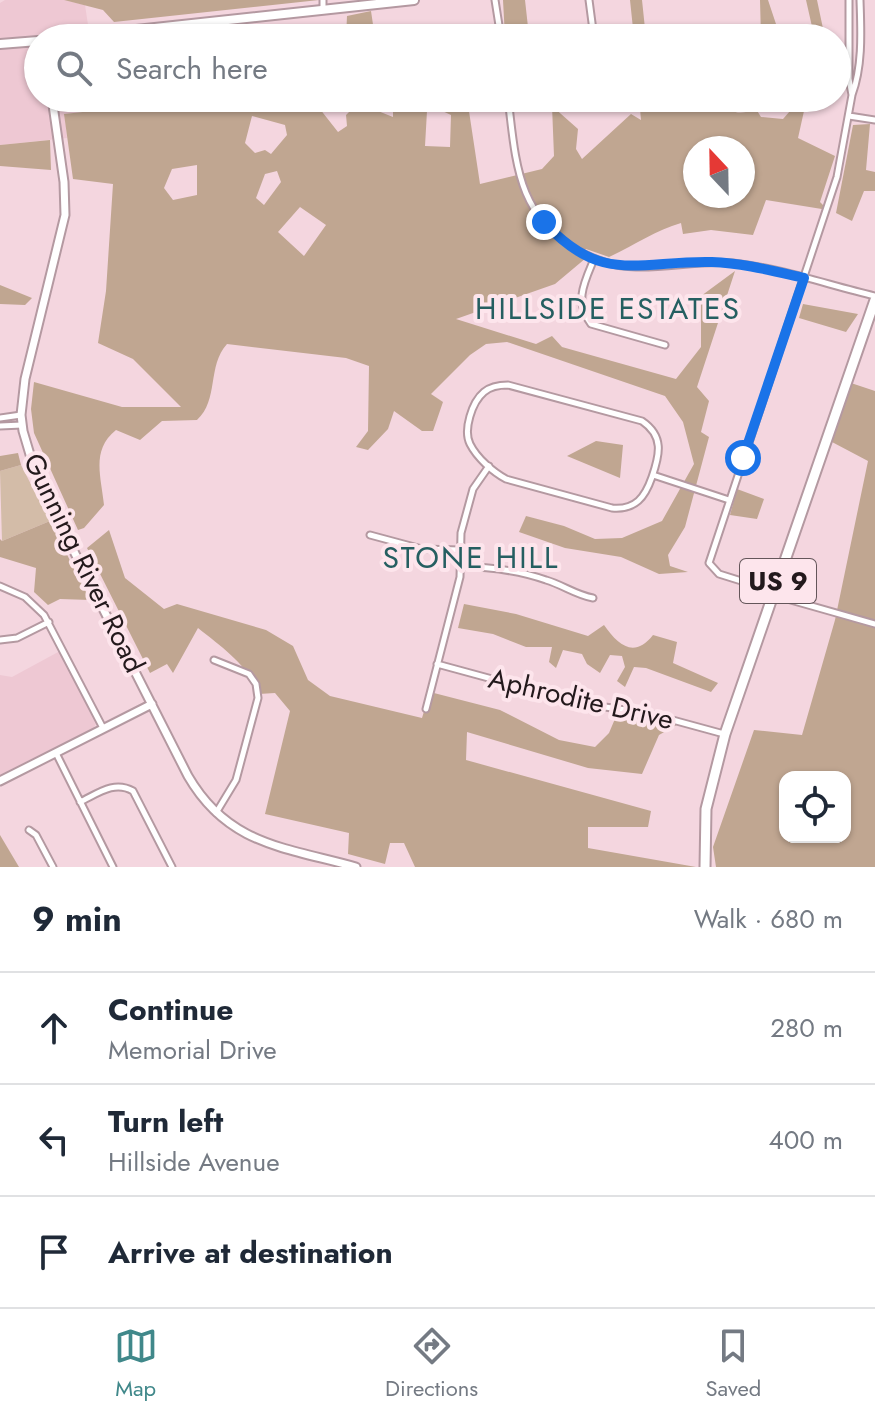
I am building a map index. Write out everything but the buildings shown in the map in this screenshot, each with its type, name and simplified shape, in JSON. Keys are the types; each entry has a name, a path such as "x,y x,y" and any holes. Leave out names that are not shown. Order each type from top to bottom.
{"highway":[{"name":"US 9","path":"705,867 706,809 725,734 875,298"}],"main road":[{"path":"173,24 323,5 414,0"},
{"path":"0,44 24,42"}],"street":[{"path":"495,0 499,24"},
{"path":"589,0 592,24"},
{"path":"849,0 849,24"},
{"path":"851,102 858,70 860,0"},
{"path":"851,70 858,70"},
{"path":"851,87 852,95"},
{"name":"Gunning River Road","path":"54,112 64,182 65,215 25,379 21,415 31,458 58,520 197,791 227,824 255,838 356,867"},
{"path":"510,112 519,169 532,205 557,235 594,259 638,267 732,263 804,278 875,298"},
{"path":"850,112 837,177 710,556 712,569 719,574 767,589 773,594 875,624"},
{"path":"849,116 875,120"},
{"path":"594,259 581,291 581,305 591,324 665,345"},
{"path":"508,385 642,421 655,433 660,445 653,475 641,500 621,509 506,479 489,466 468,440 469,421 478,398 485,390 508,385"},
{"path":"0,418 21,415"},
{"path":"0,426 22,425"},
{"path":"426,709 458,584 459,541 473,489 489,466"},
{"path":"653,475 729,500"},
{"path":"370,535 422,549 460,550"},
{"path":"460,566 505,569 549,581 582,597 593,598"},
{"path":"0,586 25,597 49,622 103,728"},
{"path":"0,640 17,638 49,622"},
{"path":"214,660 249,674 256,684 258,698 236,780 216,814"},
{"name":"Aphrodite Drive","path":"437,664 584,704 647,713 725,734"},
{"path":"0,781 152,704"},
{"path":"56,753 113,867"},
{"path":"80,802 114,786 133,791 172,867"},
{"path":"29,830 36,835 53,867"}],"shaded area":[{"path":"5,0 64,0 85,5 88,24 24,24 24,112 83,112 65,114 67,138 0,145 0,3"},
{"path":"64,0 319,0 114,22 103,10"},
{"path":"503,0 525,0 528,24 504,24"},
{"path":"630,0 642,0 645,24 633,24"},
{"path":"760,0 768,0 776,24 761,24"},
{"path":"806,0 817,0 822,24 811,24"},
{"path":"371,11 373,24 347,24 347,16"},
{"path":"82,112 322,112 338,132 347,126 346,115 349,112 380,112 393,117 393,112 427,112 425,146 450,147 451,115 444,112 469,112 480,184 542,169 554,156 552,112 559,112 578,129 576,149 582,159 631,114 641,120 640,112 758,112 761,117 783,119 789,112 804,112 798,138 835,156 820,202 828,210 766,200 753,235 711,230 683,234 681,223 609,257 586,249 574,254 586,258 555,284 456,319 536,344 552,336 562,347 676,379 701,347 701,296 735,271 697,387 709,401 701,432 709,437 685,527 668,555 670,566 688,572 659,574 621,557 565,548 519,532 526,516 564,526 595,539 622,538 662,521 694,464 683,422 665,396 507,342 486,344 470,355 431,394 443,402 433,431 422,431 394,411 388,429 368,450 356,447 368,431 369,366 346,358 227,344 217,362 208,403 197,420 162,421 140,440 116,430 108,438 100,455 104,505 84,528 78,530 34,433 31,409 34,382 122,407 181,407 133,359 98,343 106,291 113,184 73,179 64,114","holes":["252,116 285,125 287,135 271,154 265,150 255,153 245,143","197,165 197,195 173,200 164,188 172,169","277,171 281,182 264,205 256,198 265,174","300,207 326,225 304,256 278,232"]},
{"path":"870,124 866,170 875,172 875,191 864,191 852,221 836,213 853,125"},
{"path":"50,140 51,170 0,166 0,145"},
{"path":"0,285 32,298 25,305 0,304"},
{"path":"803,304 858,314 846,332 799,318"},
{"path":"851,383 875,391 875,867 716,867 713,847 754,730 802,735 835,620 868,461 832,442"},
{"path":"596,441 623,445 620,478 567,456"},
{"path":"18,453 21,465 0,471 0,456"},
{"path":"21,465 50,521 2,541 0,471"},
{"path":"737,489 764,499 757,519 730,515"},
{"path":"50,521 90,600 60,599 48,605 34,592 36,568 0,557 0,539 2,541"},
{"path":"109,530 125,578 164,609 177,604 266,630 293,646 308,680 330,696 422,718 430,692 500,710 559,740 595,747 609,733 617,714 680,723 659,735 642,774 588,768 467,732 466,760 651,811 648,827 588,827 588,848 696,867 415,867 404,843 390,843 385,864 348,854 349,833 265,814 290,711 275,693 259,694 241,665 198,628 173,673 167,664 150,673 87,548"},
{"path":"464,604 516,614 588,636 604,625 621,643 633,648 653,635 677,642 673,663 718,683 711,692 646,668 634,667 625,687 617,681 625,667 622,656 610,655 600,673 587,664 582,654 563,650 556,668 549,662 552,647 526,647 493,634 458,628"},
{"path":"60,651 96,724 93,729 0,775 0,675 12,677"},
{"path":"0,835 19,867 0,867"}],"district":[{"name":"HILLSIDE ESTATES","path":"608,308"},
{"name":"STONE HILL","path":"471,557"}],"route":[{"path":"544,222 584,255 620,266 732,263 804,278 743,458"}]}
